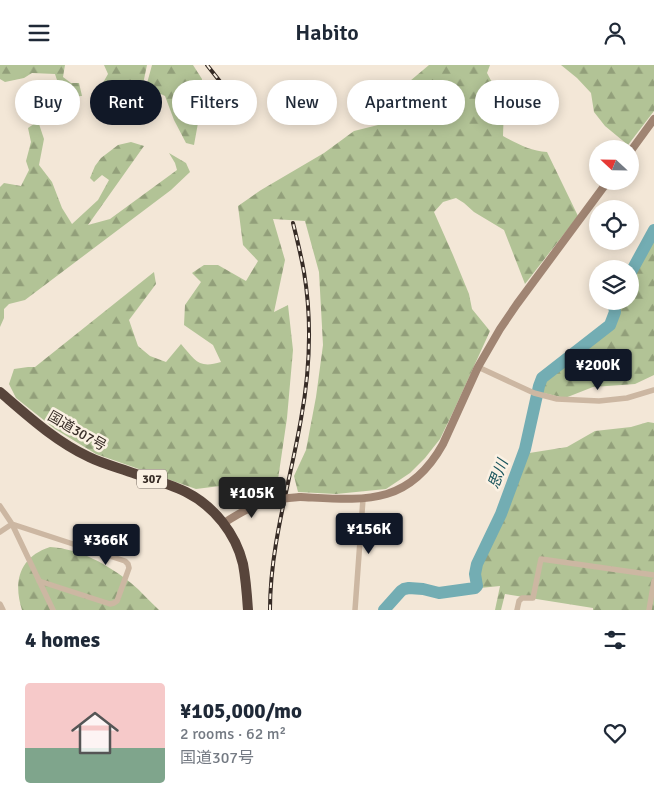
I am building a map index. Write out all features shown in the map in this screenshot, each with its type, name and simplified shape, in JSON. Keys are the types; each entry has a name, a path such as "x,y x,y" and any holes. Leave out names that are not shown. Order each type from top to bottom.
{"highway":[{"name":"国道307号","path":"0,391 39,427 89,458 186,491 205,504 224,523 238,549 246,581 248,610"}],"street":[{"path":"639,140 654,119"},
{"path":"224,523 242,511 273,500 289,497 363,499 386,495 416,479 437,456 478,367 500,329 601,190"},
{"path":"478,367 534,393 557,399 599,401 627,398 654,390"},
{"path":"355,610 363,499"},
{"path":"0,506 12,524 53,610"},
{"path":"0,532 12,524"},
{"path":"12,524 125,561 128,563 129,568 117,601 110,604 40,581"},
{"path":"517,610 519,601 522,598 533,597 541,559 654,575"},
{"path":"649,610 654,581"},
{"path":"0,604 3,610"}],"green space":[{"path":"0,65 65,65 63,77 67,80 57,80 55,74 32,73 24,78 5,82 0,79"},
{"path":"104,65 147,65 144,80 105,80 108,74"},
{"path":"152,65 193,65 202,79 172,80 172,115 165,96 162,95 162,80 148,80"},
{"path":"429,65 490,65 487,73 491,80 475,80 475,125 503,125 503,136 530,149 547,152 578,216 525,284 504,230 474,212 456,198 443,202 434,212 469,294 472,309 490,331 440,439 410,473 386,489 336,494 298,492 294,476 306,450 323,345 319,272 305,221 273,219 285,260 274,312 288,305 293,350 287,418 276,493 254,498 252,482 196,489 96,454 55,429 16,398 9,384 14,369 35,367 154,272 156,284 129,320 138,346 150,356 166,362 181,344 194,359 202,364 221,362 213,345 184,325 185,305 201,282 192,273 204,265 218,265 246,281 258,261 243,245 238,206 261,190 324,153 354,131 378,125 465,125 465,80 411,80"},
{"path":"561,65 654,65 654,111 632,140 622,140 605,126 594,112 591,93"},
{"path":"32,125 39,125 44,139 39,165 52,182 62,208 72,224 98,200 109,180 102,175 94,182 90,178 101,158 118,145 131,142 144,146 88,225 110,219 177,170 169,153 186,163 190,172 171,190 25,300 9,304 4,309 4,318 0,327 0,187 4,183 21,186 29,170 26,161 31,142 28,128"},
{"path":"177,125 198,125 194,145 186,143"},
{"path":"654,236 654,375 635,384 593,387 565,398 539,392 541,381 558,366 607,331 617,315 617,310 639,310 640,264"},
{"path":"648,422 654,423 654,610 593,610 593,608 505,594 501,610 495,610 500,586 480,588 479,566 505,509 523,454 567,447 595,431 631,427"},
{"path":"50,547 82,554 103,564 131,583 159,610 22,610 18,590 21,572 31,557"}],"waterway":[{"name":"思川","path":"638,260 654,230"},
{"name":"思川","path":"384,610 404,589 423,589 439,593 475,588 477,586 475,574 477,564 501,514 525,449 542,378 610,325 615,310"}],"railway":[{"path":"207,65 219,80"},
{"path":"270,610 273,562 301,419 308,364 307,290 293,223"}]}
